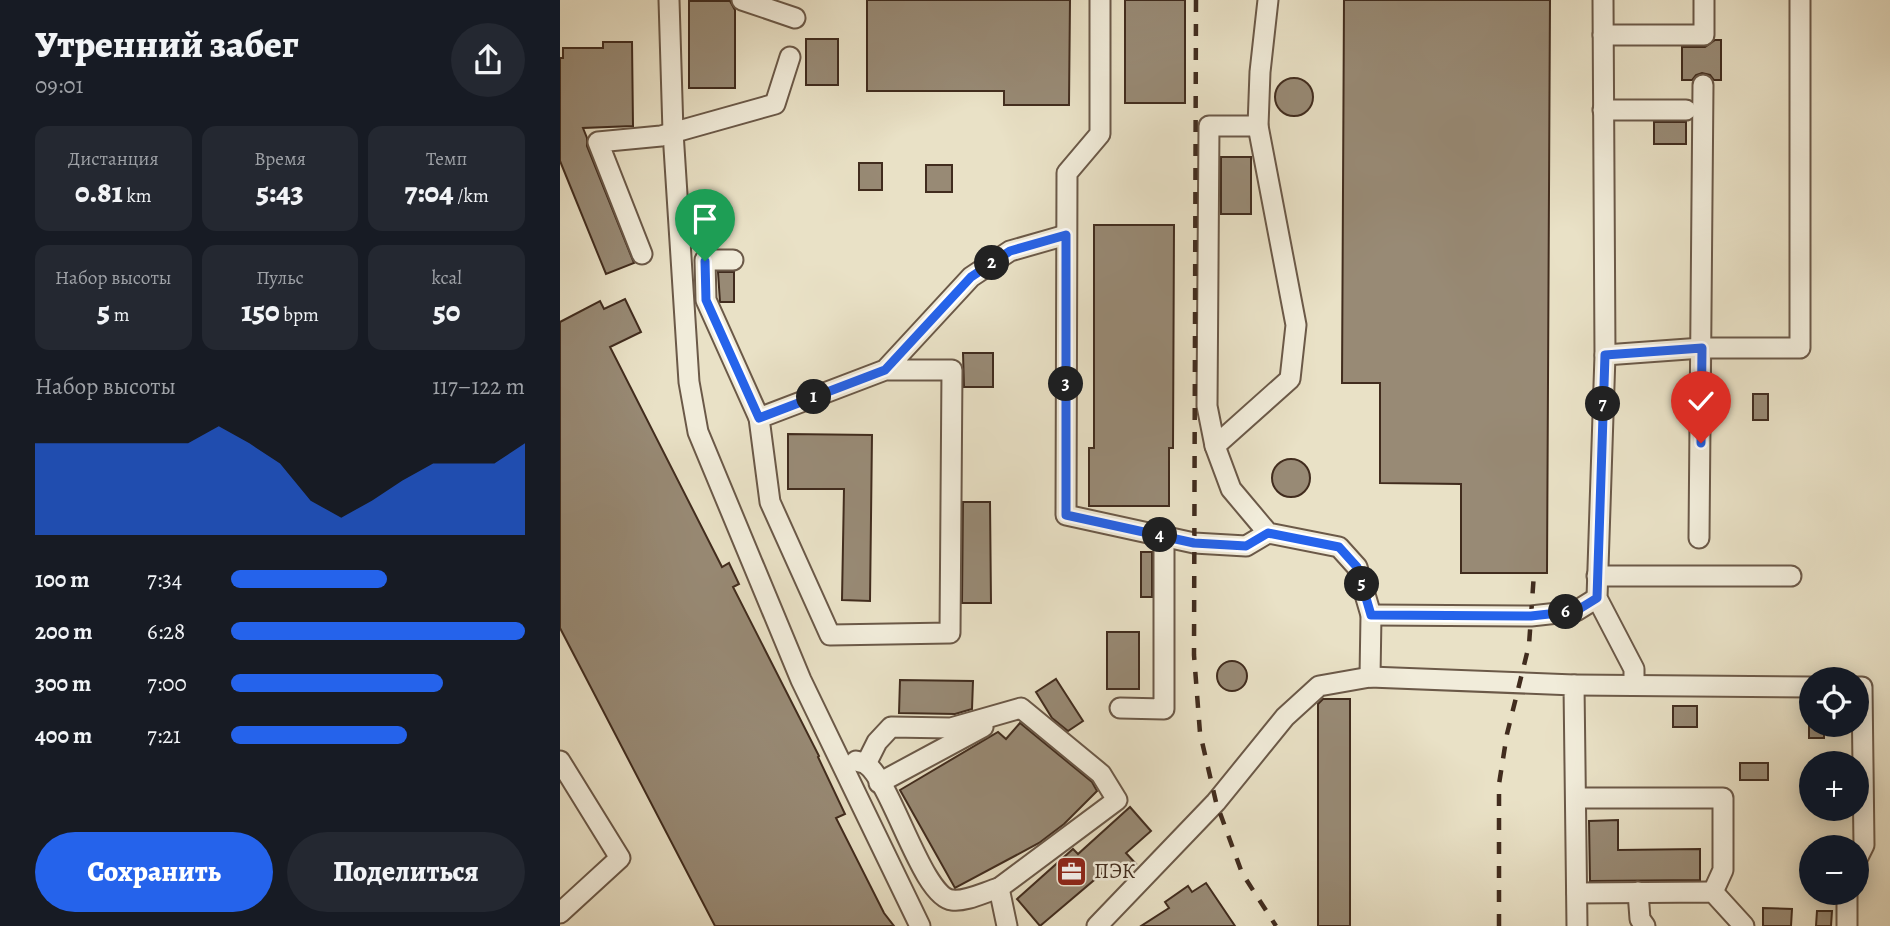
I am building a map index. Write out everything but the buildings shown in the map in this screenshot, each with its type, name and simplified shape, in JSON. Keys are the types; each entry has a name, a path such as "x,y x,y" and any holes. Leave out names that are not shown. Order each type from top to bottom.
{"lane":[{"path":"669,0 673,132 690,382 698,432 801,680 920,926"},
{"path":"741,0 795,18"},
{"path":"1100,0 1100,134 1068,173 1066,515 1194,543 1246,546 1268,533"},
{"path":"1215,446 1290,379 1296,325 1258,126 1260,72 1268,0"},
{"path":"1602,0 1605,355 1597,598 1634,669 1634,684"},
{"path":"1603,35 1704,35 1704,0"},
{"path":"1605,355 1702,348 1800,348 1800,0"},
{"path":"642,254 598,142 661,136 775,104 790,57"},
{"path":"1699,538 1703,85"},
{"path":"1603,110 1686,110"},
{"path":"1258,126 1209,126 1207,406 1215,446 1231,489 1268,533 1339,547 1357,567 1371,615 1370,677"},
{"path":"885,370 971,277 1010,251 1066,235"},
{"path":"733,261 705,261 706,300 759,418 770,502 830,635 950,633 952,370 885,370 759,418"},
{"path":"1120,708 1164,709 1164,536"},
{"path":"1597,576 1791,576"},
{"path":"1371,615 1531,616 1576,611 1597,598"},
{"path":"1097,926 1216,802 1285,718 1319,686 1370,677 1574,685 1799,687"},
{"path":"1574,685 1577,926"},
{"path":"837,755 866,764 879,783 927,876 940,894 949,900 959,900 999,888 1117,800 1101,774 1021,708 951,728 891,727 877,742 866,764"},
{"path":"879,783 989,725"},
{"path":"1863,737 1864,835"},
{"path":"560,761 620,858 560,913"},
{"path":"1576,798 1724,798 1723,870 1713,892"},
{"path":"999,888 1007,926"},
{"path":"1638,892 1640,919 1646,926"},
{"path":"1577,893 1713,892 1744,926"},
{"path":"1847,905 1847,926"}],"railway":[{"path":"1196,0 1194,655 1200,733 1216,802 1242,873 1276,926"},
{"path":"1499,926 1499,784 1507,734 1529,645 1534,573"}],"place":[{"name":"ПЭК","path":"1071,871"}],"route":[{"path":"705,261 706,300 759,418 885,370 971,277 1010,251 1066,235 1066,515 1194,543 1246,546 1268,533 1339,547 1357,567 1371,615 1531,616 1576,611 1597,598 1605,355 1702,348 1701,443"}]}
